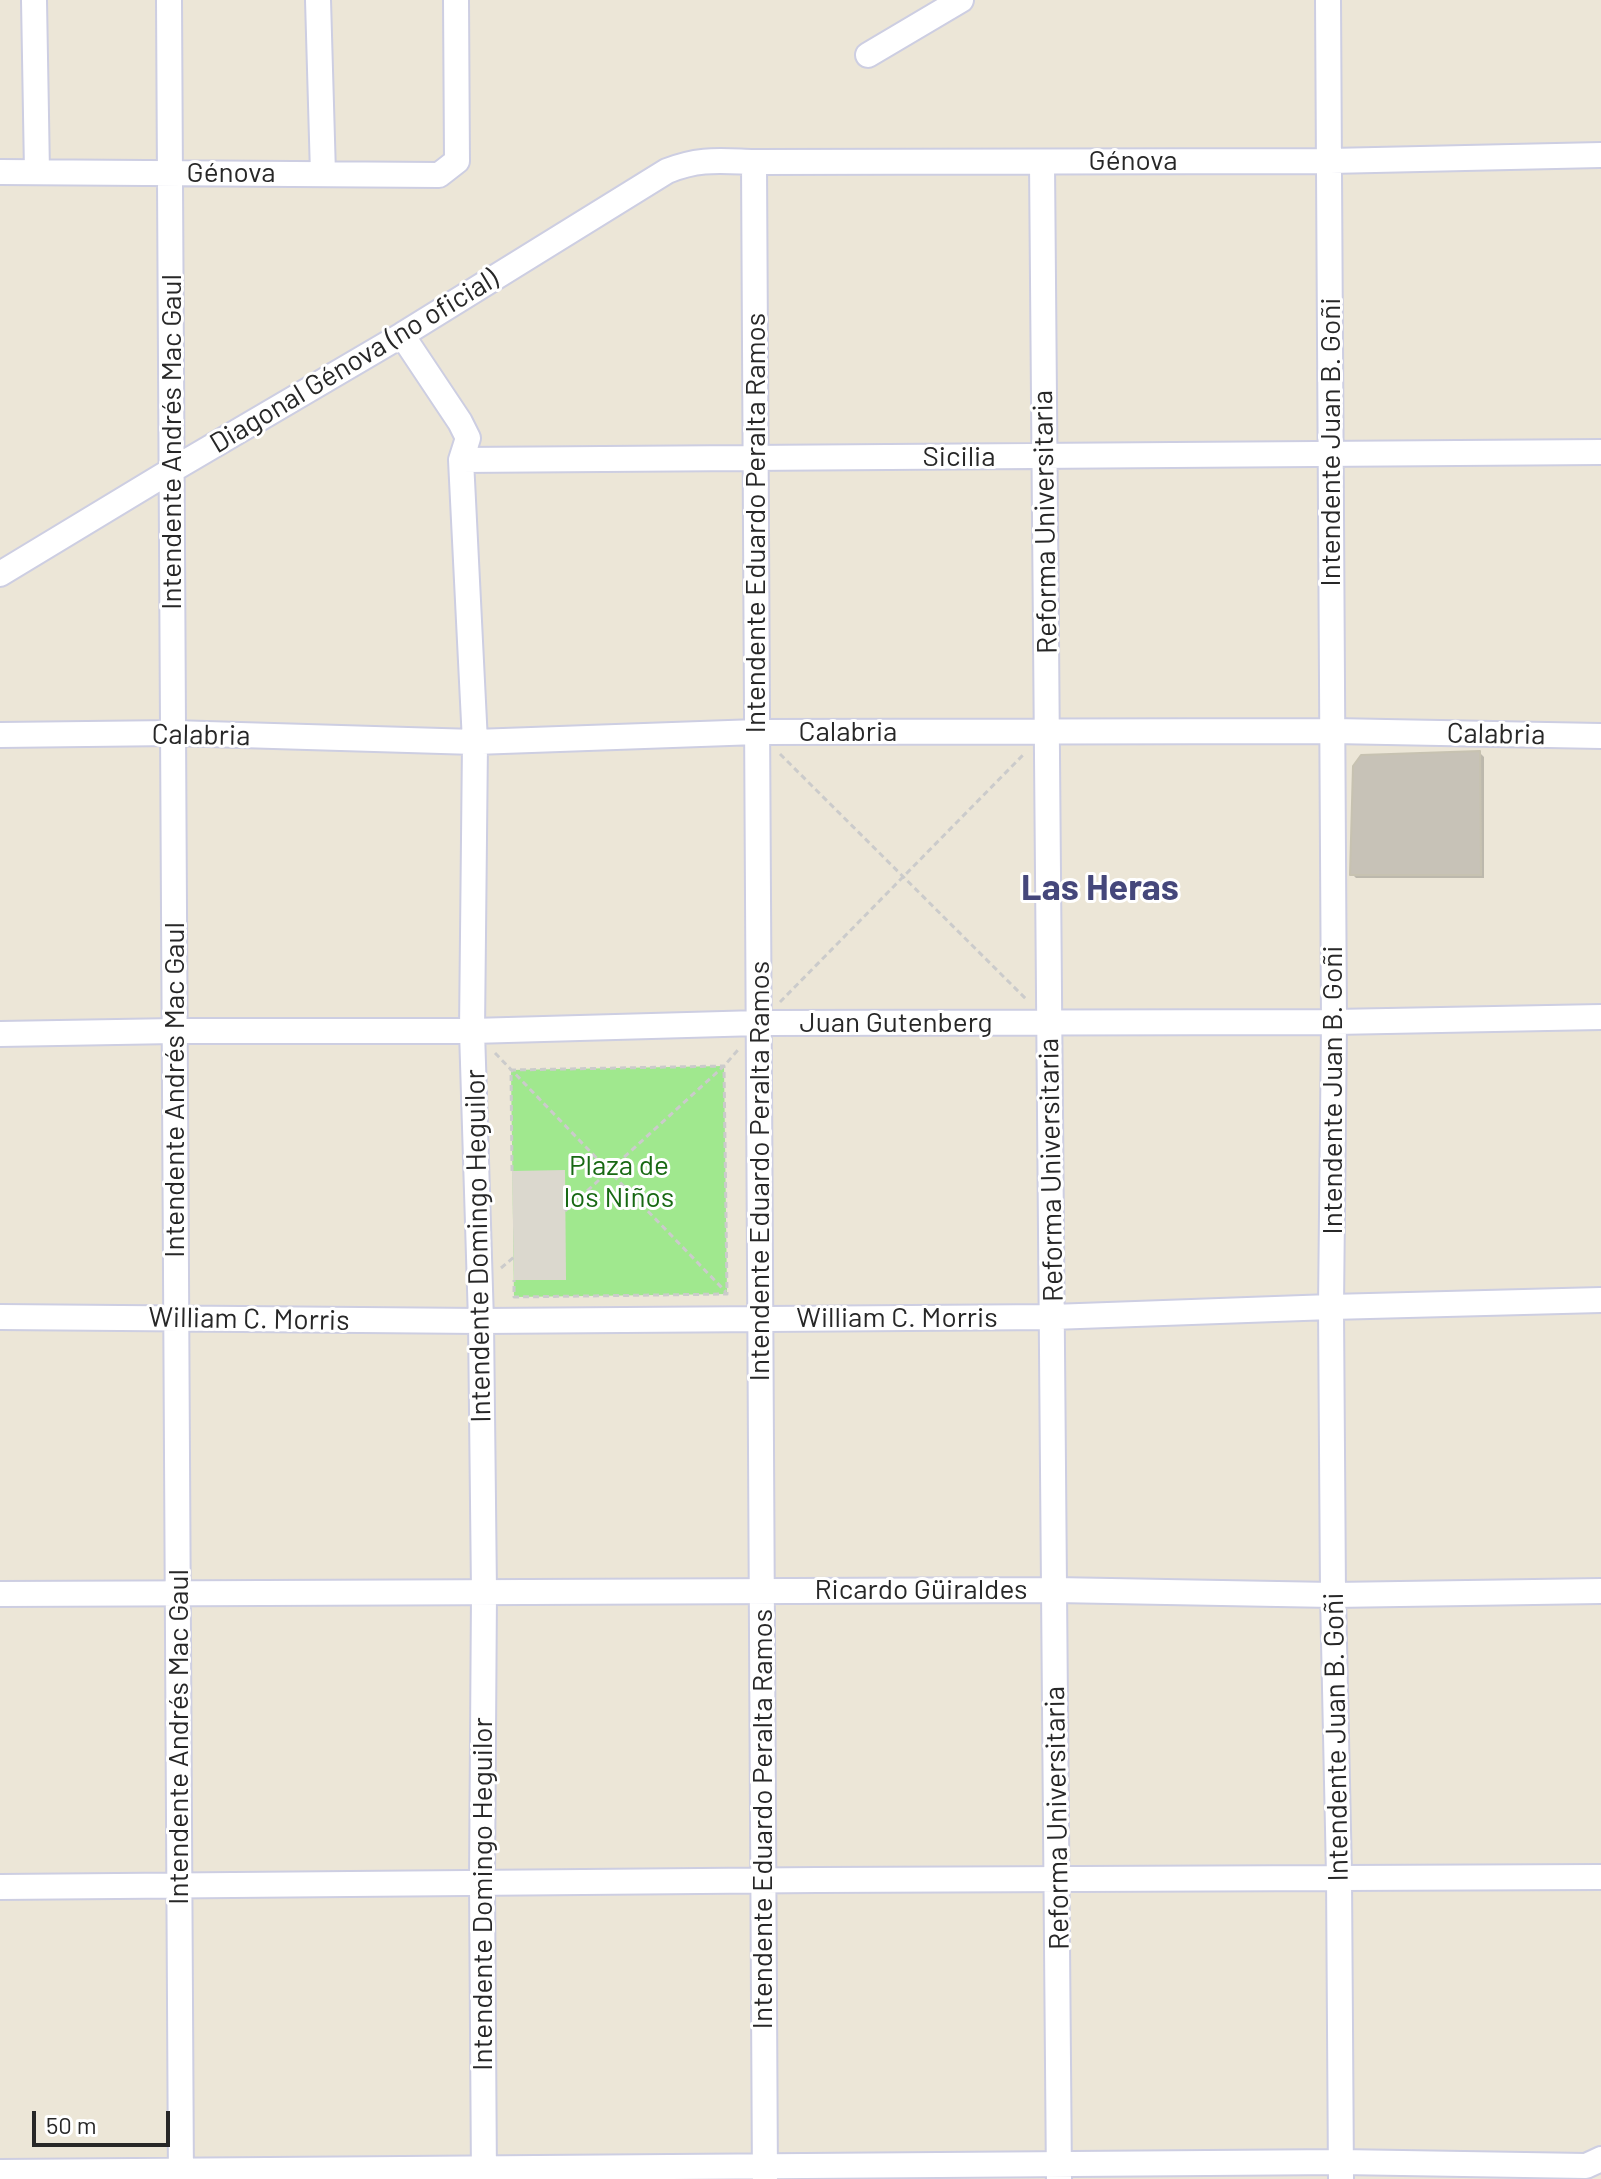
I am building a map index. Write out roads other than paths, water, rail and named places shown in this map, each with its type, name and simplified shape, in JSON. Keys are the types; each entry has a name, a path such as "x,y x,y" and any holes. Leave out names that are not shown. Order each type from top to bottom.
{"street":[{"path":"34,0 37,172"},
{"name":"Intendente Andrés Mac Gaul","path":"169,0 181,2175"},
{"path":"318,0 323,174"},
{"name":"Génova","path":"0,172 439,175 457,161 456,0"},
{"path":"868,55 961,0"},
{"name":"Intendente Juan B. Goñi","path":"1328,0 1334,1022 1331,1307 1341,2170"},
{"name":"Génova","path":"667,171 704,160 1330,161 1601,155"},
{"name":"Intendente Eduardo Peralta Ramos","path":"754,162 765,2173"},
{"name":"Reforma Universitaria","path":"1042,162 1060,2172"},
{"name":"Diagonal Génova (no oficial)","path":"0,574 402,335 667,171"},
{"name":"Intendente Domingo Heguilor","path":"402,335 468,438 461,460 475,742 472,1031 481,1321 484,1592 484,2174"},
{"name":"Sicilia","path":"461,460 1601,452"},
{"name":"Calabria","path":"0,735 173,733 475,742 757,732 1333,731 1601,736"},
{"name":"Juan Gutenberg","path":"0,1034 472,1031 759,1023 1334,1022 1601,1017"},
{"name":"William C. Morris","path":"0,1317 481,1321 1052,1317 1601,1300"},
{"name":"Ricardo Güiraldes","path":"0,1594 1055,1590 1333,1595 1601,1591"},
{"path":"0,1887 482,1881 1601,1877"},
{"path":"0,2172 181,2175 1341,2170 1586,2166 1601,2159"}],"district":[{"name":"Las Heras","path":"1100,888"}],"park label":[{"name":"Plaza de los Niños","path":"619,1182"}]}
